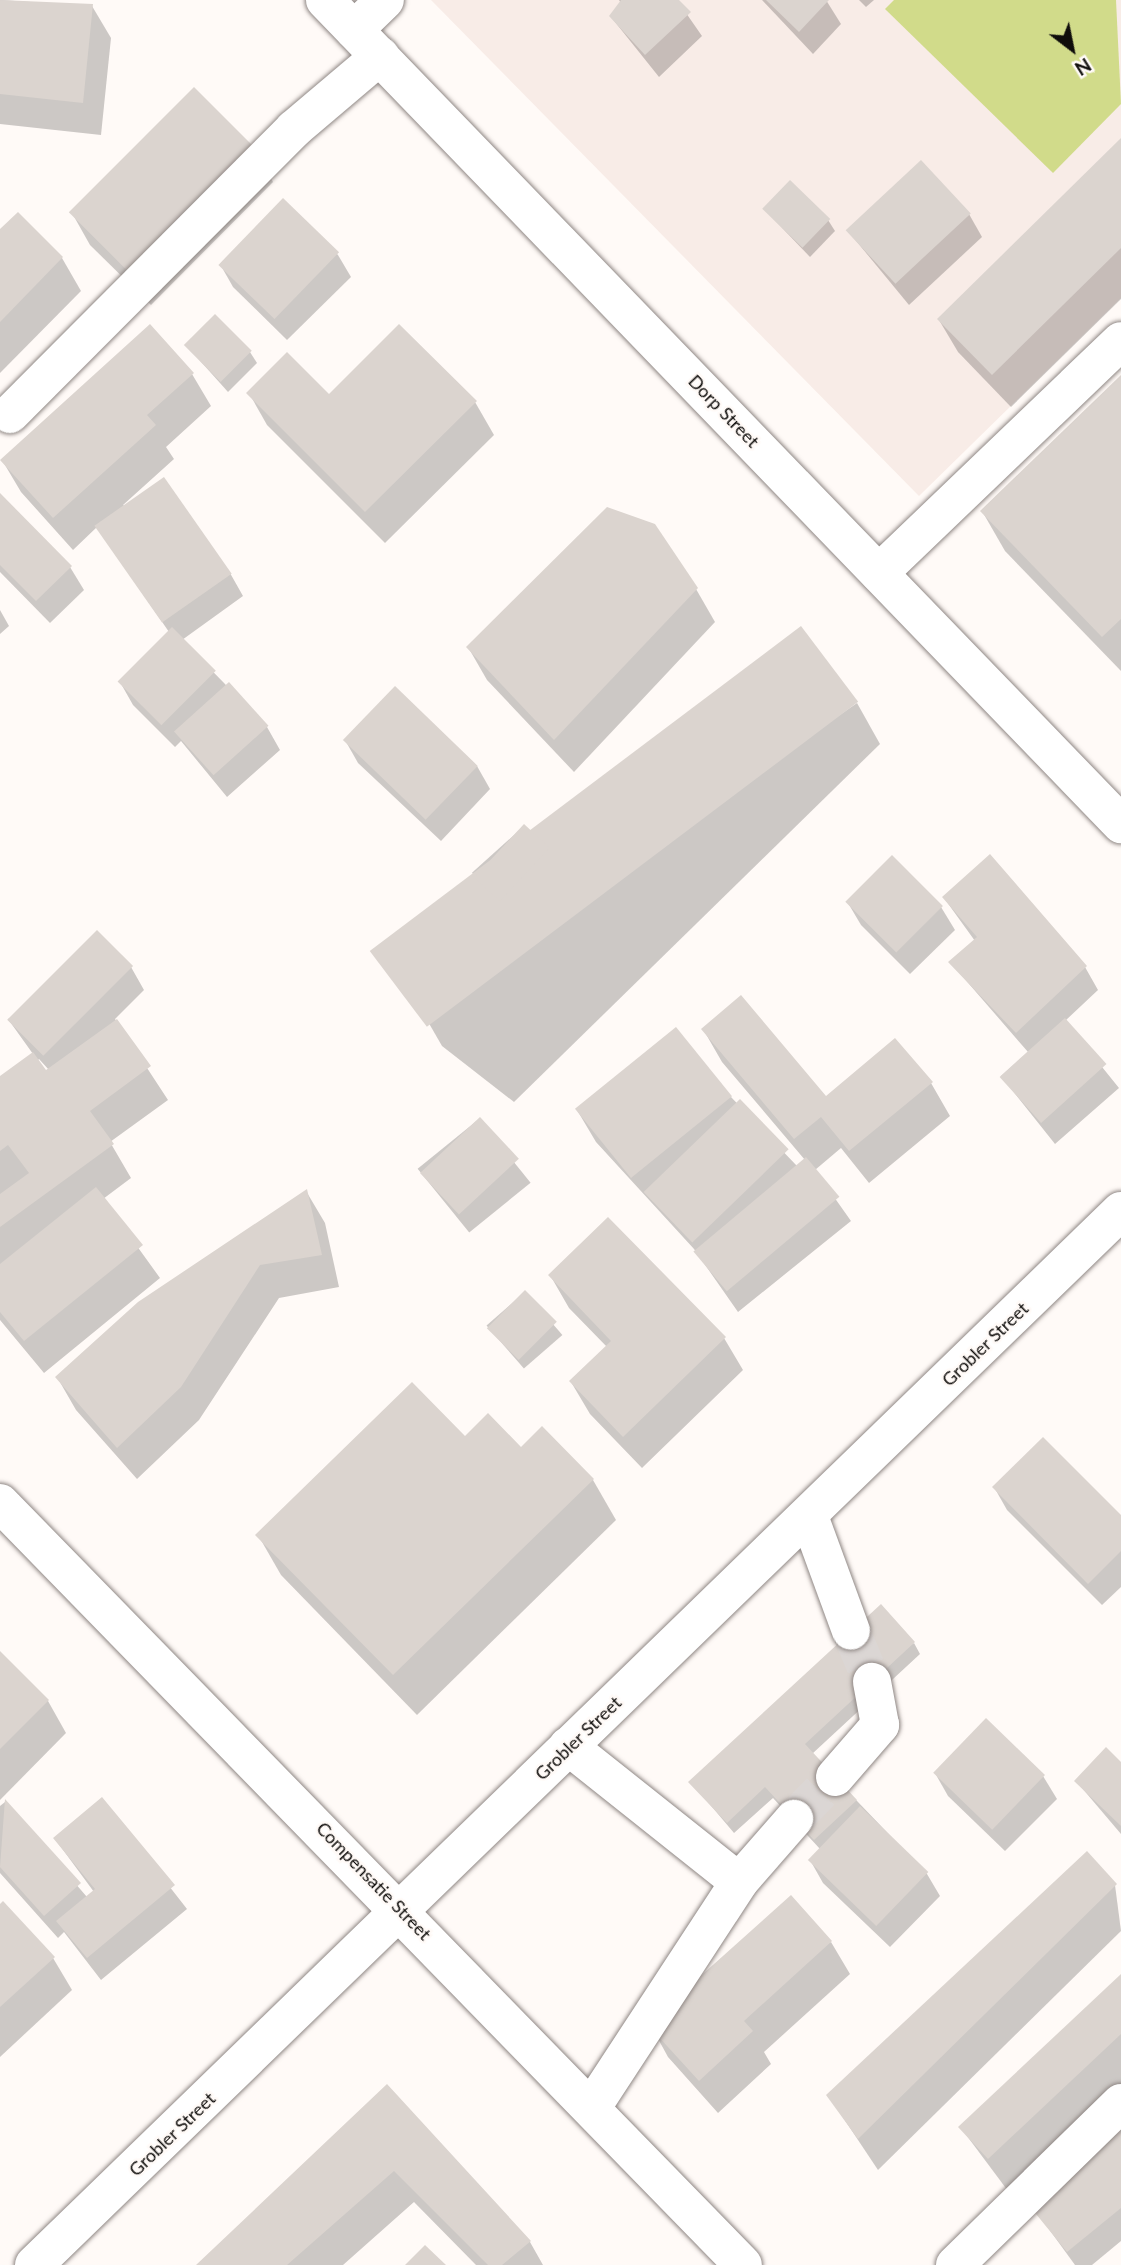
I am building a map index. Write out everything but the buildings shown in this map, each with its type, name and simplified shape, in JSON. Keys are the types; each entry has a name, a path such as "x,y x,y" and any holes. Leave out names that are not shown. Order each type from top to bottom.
{"street":[{"name":"Dorp Street","path":"325,0 1121,824"},
{"path":"10,414 294,129 367,43 385,0"},
{"path":"879,573 1121,341"},
{"name":"Grobler Street","path":"34,2265 405,1912 568,1746 809,1516 1121,1211"},
{"name":"Compensatie Street","path":"0,1503 405,1912 743,2265"},
{"path":"809,1516 851,1631"},
{"path":"835,1777 880,1725 872,1682"},
{"path":"568,1746 739,1882"},
{"path":"592,2107 739,1882 794,1819"},
{"path":"955,2265 1121,2103"}],"shaded area":[{"path":"431,0 1121,0 1121,298 919,496"}],"green space":[{"path":"894,0 1116,0 1121,104 1053,173 885,9"}],"tunnel":[{"path":"851,1631 872,1682"},
{"path":"794,1819 835,1777"}]}
